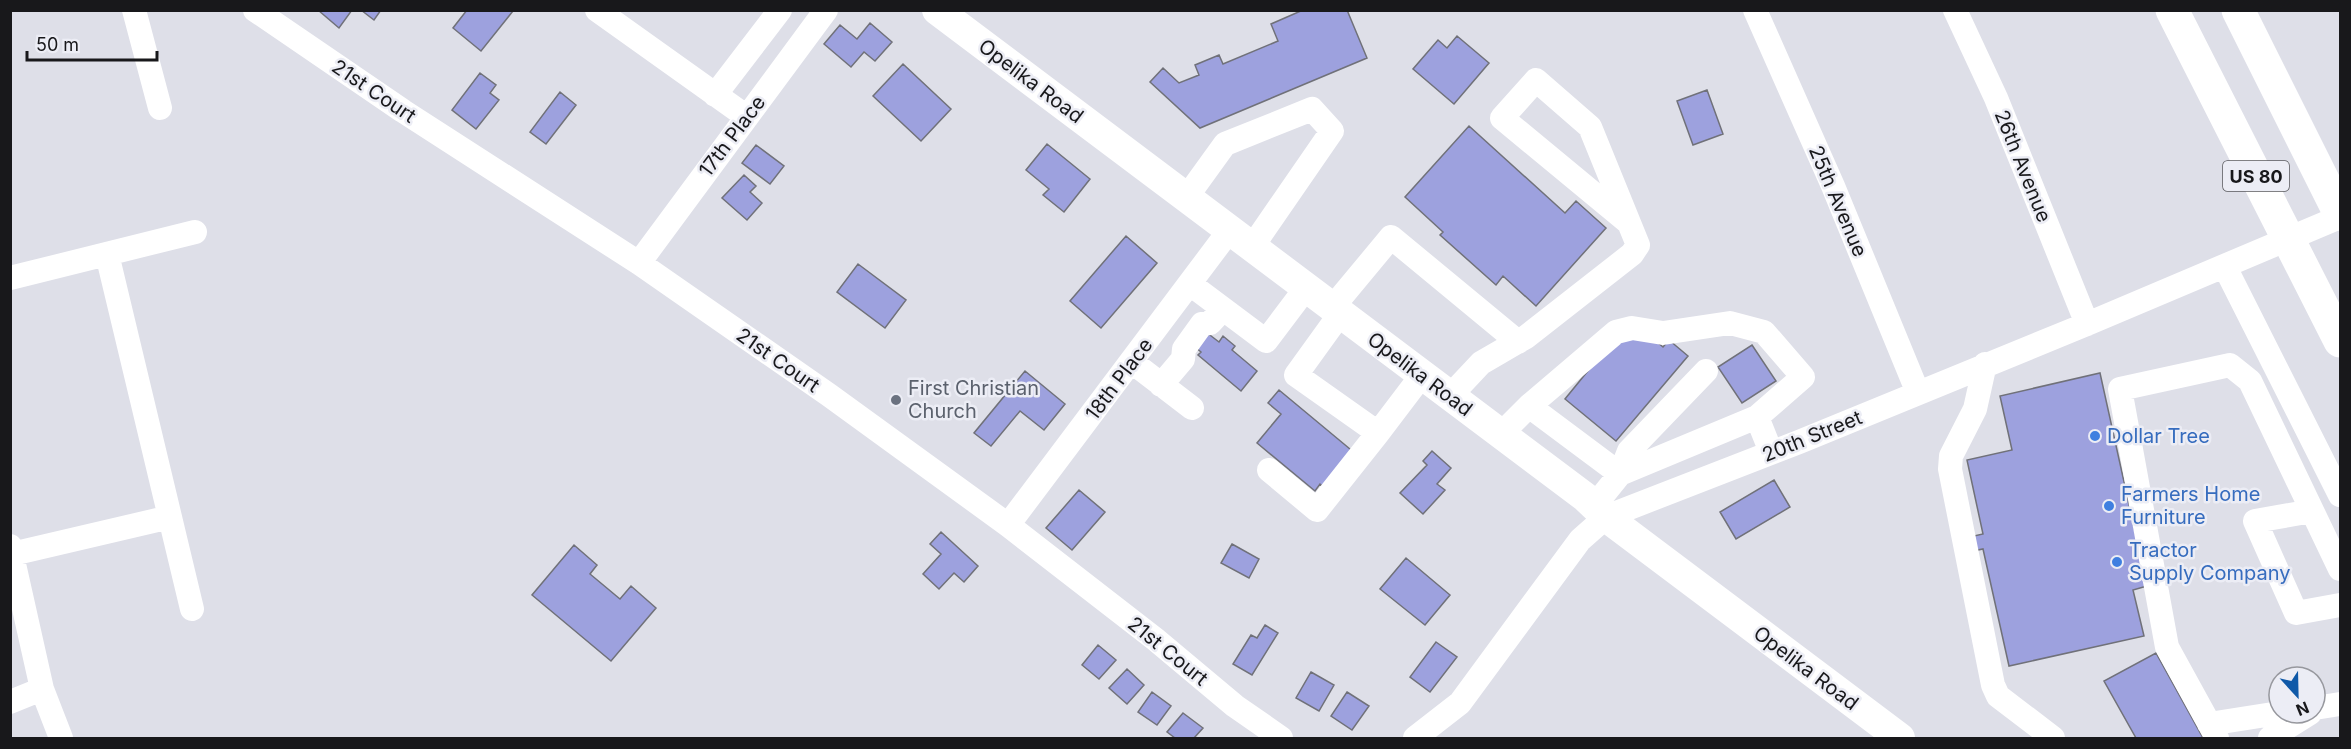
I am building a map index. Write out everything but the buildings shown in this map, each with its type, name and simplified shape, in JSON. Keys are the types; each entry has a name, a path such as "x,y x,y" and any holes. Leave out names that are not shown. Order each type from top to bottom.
{"highway":[{"name":"US 80","path":"2172,10 2340,341"},
{"name":"US 80","path":"2238,10 2340,216"}],"main road":[{"name":"Opelika Road","path":"938,10 1900,738"}],"street":[{"path":"134,10 160,108"},
{"name":"21st Court","path":"255,10 402,111 639,262 829,395 1008,525 1155,639 1234,706 1281,738"},
{"path":"597,10 747,117"},
{"path":"716,95 780,10"},
{"name":"25th Avenue","path":"1755,10 1833,186 1918,393"},
{"name":"26th Avenue","path":"1955,10 1996,98 2087,324"},
{"name":"17th Place","path":"639,262 826,11"},
{"path":"1450,396 1481,363 1518,342 1632,254 1638,245 1590,127 1536,80 1502,118 1629,223"},
{"name":"18th Place","path":"1008,525 1190,284 1241,239 1332,131 1312,109 1225,144 1186,198"},
{"name":"20th Street","path":"1415,738 1460,703 1601,511 1771,452 2225,267 2340,216"},
{"path":"10,278 195,232"},
{"path":"1378,433 1296,375 1336,311 1391,237 1518,342"},
{"path":"107,254 192,609"},
{"path":"2225,267 2340,495"},
{"path":"1190,284 1204,335"},
{"path":"1204,335 1266,341 1306,288"},
{"path":"1501,434 1529,406 1616,332 1632,328 1663,333 1731,323 1764,333 1803,377 1757,417 1620,474"},
{"path":"1161,385 1204,335"},
{"path":"1132,362 1192,408"},
{"path":"1985,364 1975,409 1951,456 1950,469 1993,685 1998,696 2053,738"},
{"path":"2267,716 2213,731 2167,647 2120,389 2230,365 2250,381 2312,511 2339,561"},
{"path":"1601,511 1629,451 1706,371"},
{"path":"1269,470 1317,510 1422,375"},
{"path":"2262,408 2292,397"},
{"path":"1529,406 1620,474"},
{"path":"1757,417 1771,452"},
{"path":"2312,511 2255,521 2296,613 2340,605"},
{"path":"61,738 42,689 11,550 170,517"},
{"path":"10,702 42,689"},
{"path":"2270,738 2292,725"}],"place":[{"name":"First Christian Church","path":"896,400"},
{"name":"Dollar Tree","path":"2095,436"},
{"name":"Farmers Home Furniture","path":"2109,506"},
{"name":"Tractor Supply Company","path":"2117,562"}]}
